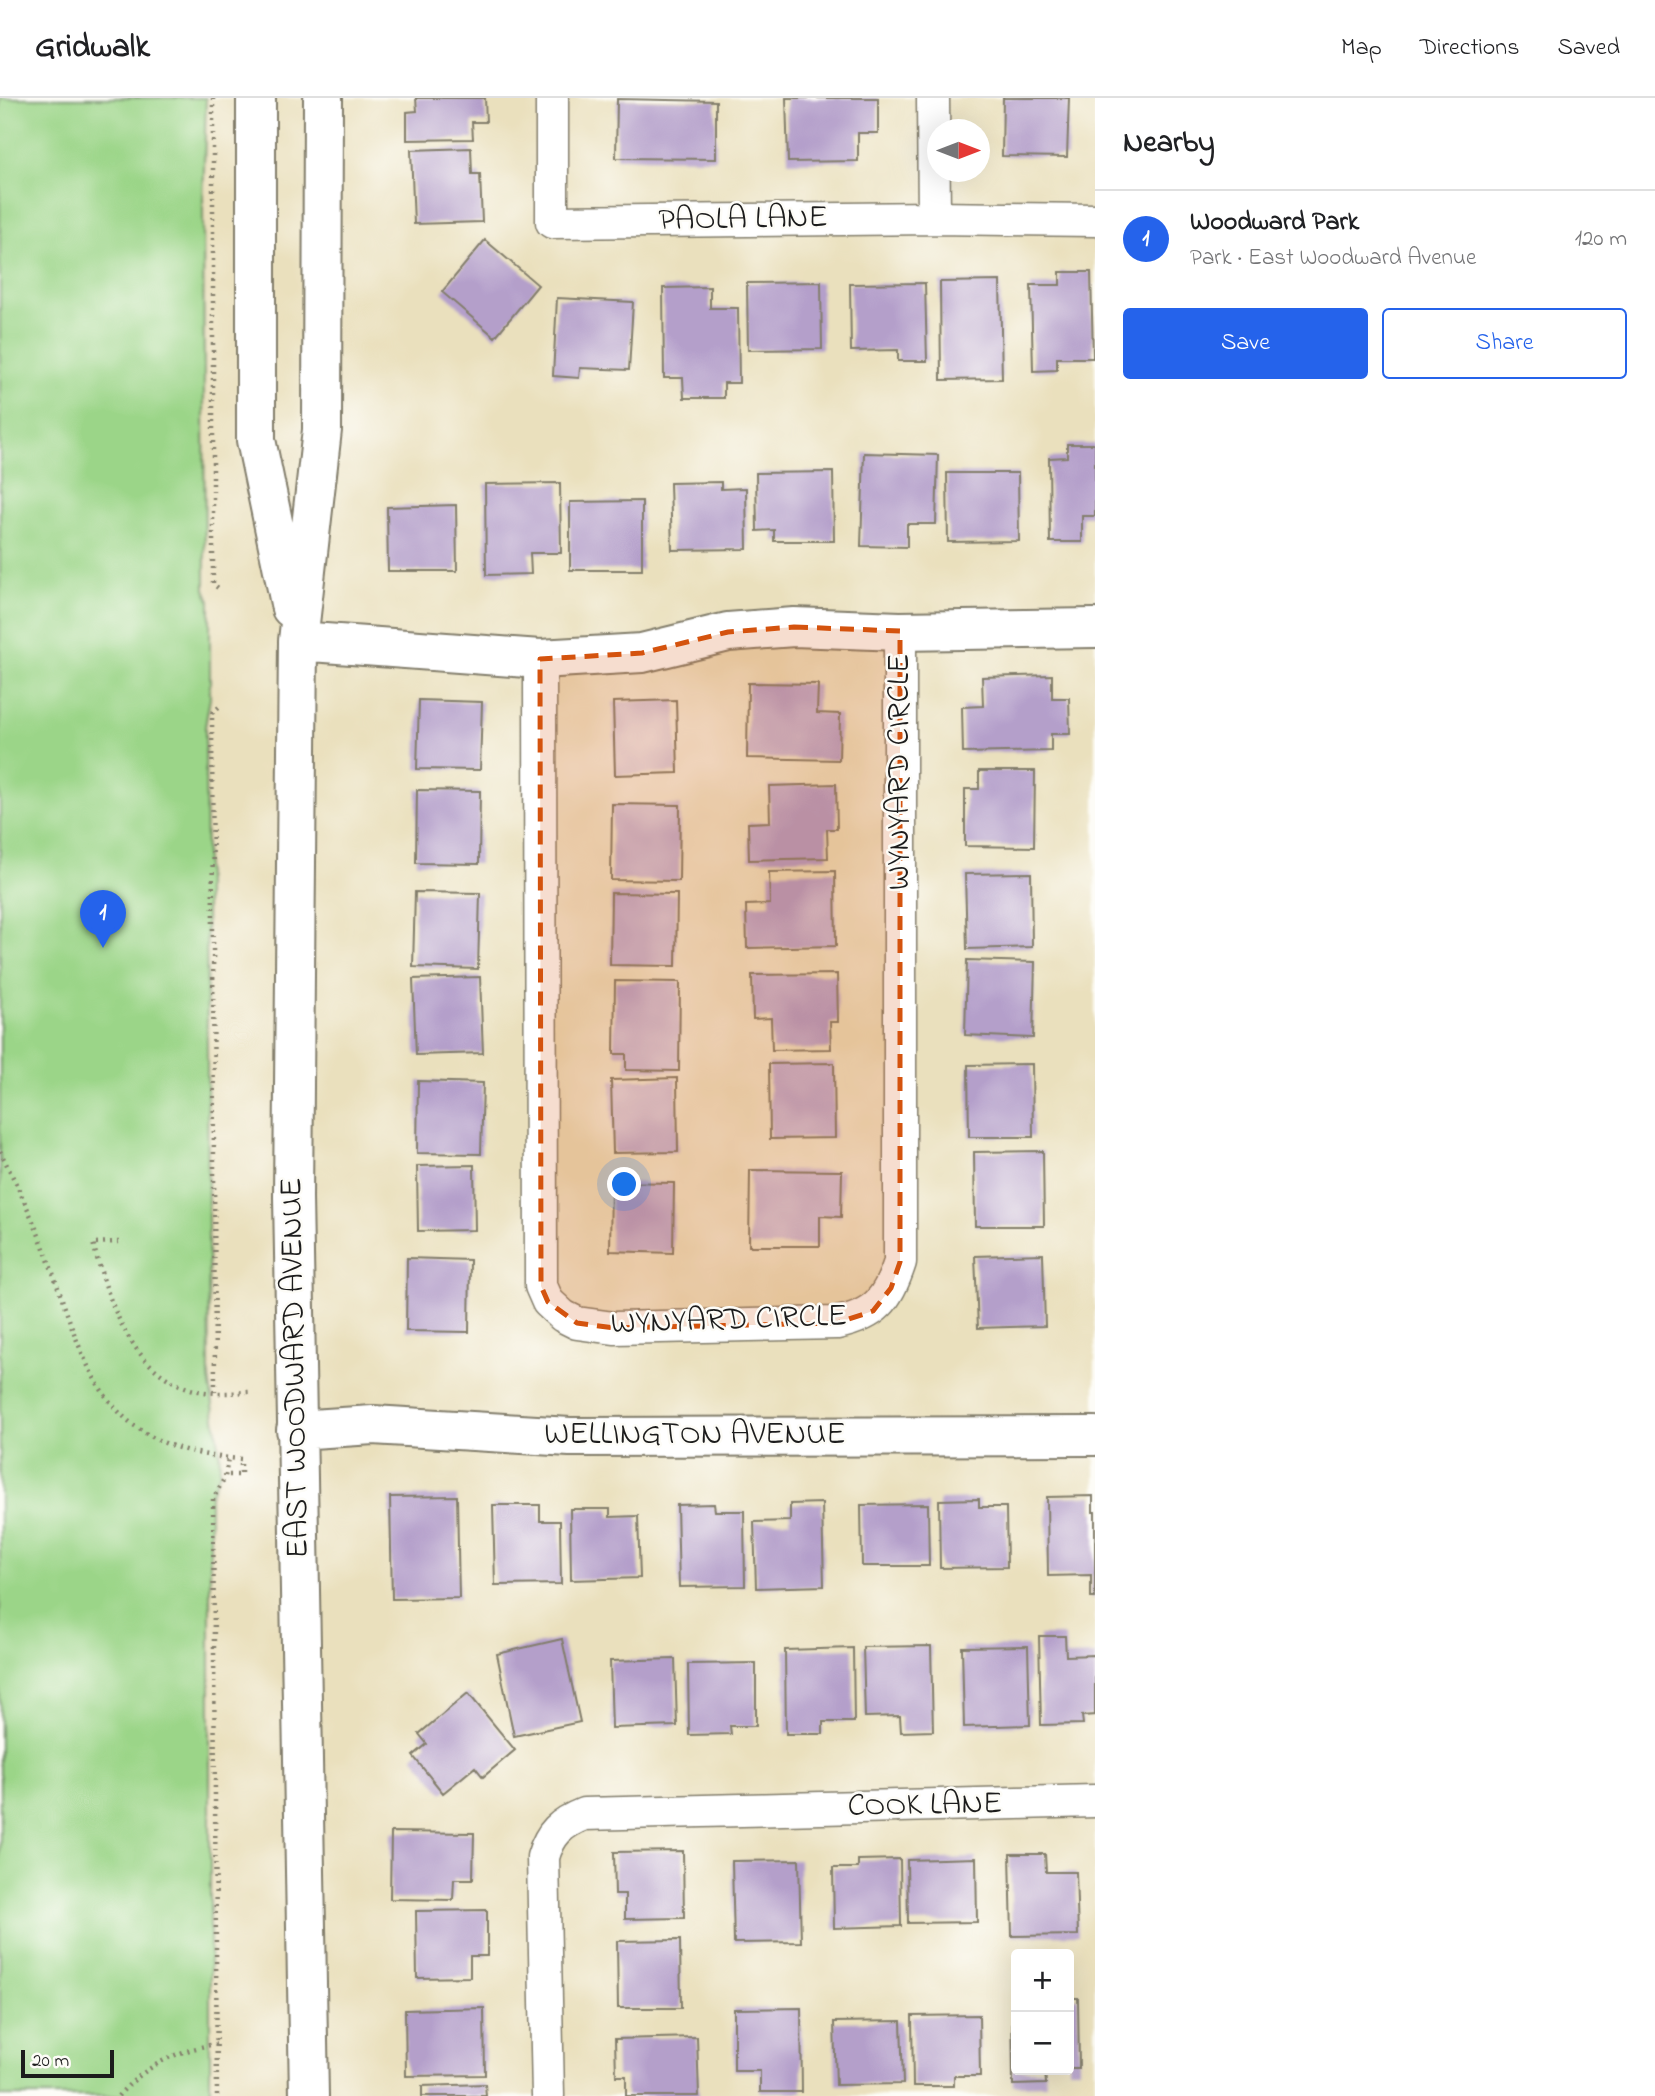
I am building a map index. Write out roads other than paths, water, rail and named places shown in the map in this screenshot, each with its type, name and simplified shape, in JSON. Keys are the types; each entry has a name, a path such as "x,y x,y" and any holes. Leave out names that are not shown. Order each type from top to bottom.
{"street":[{"name":"EAST WOODWARD AVENUE","path":"256,98 256,440 298,641"},
{"name":"EAST WOODWARD AVENUE","path":"309,2096 293,1183 298,641 322,430 323,98"},
{"name":"PAOLA LANE","path":"551,98 552,222 934,218 1095,220"},
{"path":"933,98 934,218"},
{"path":"298,641 540,659 642,653 728,632 794,627 900,631 1095,628"},
{"name":"WYNYARD CIRCLE","path":"540,659 541,1286 548,1302 577,1324 614,1328 837,1324 873,1311 891,1288 900,1262 900,631"},
{"name":"WELLINGTON AVENUE","path":"296,1430 373,1425 570,1437 1095,1436"},
{"name":"COOK LANE","path":"548,2096 542,1857 548,1841 565,1822 584,1814 1095,1801"}],"place":[{"name":"Woodward Park","path":"103,948"}]}
